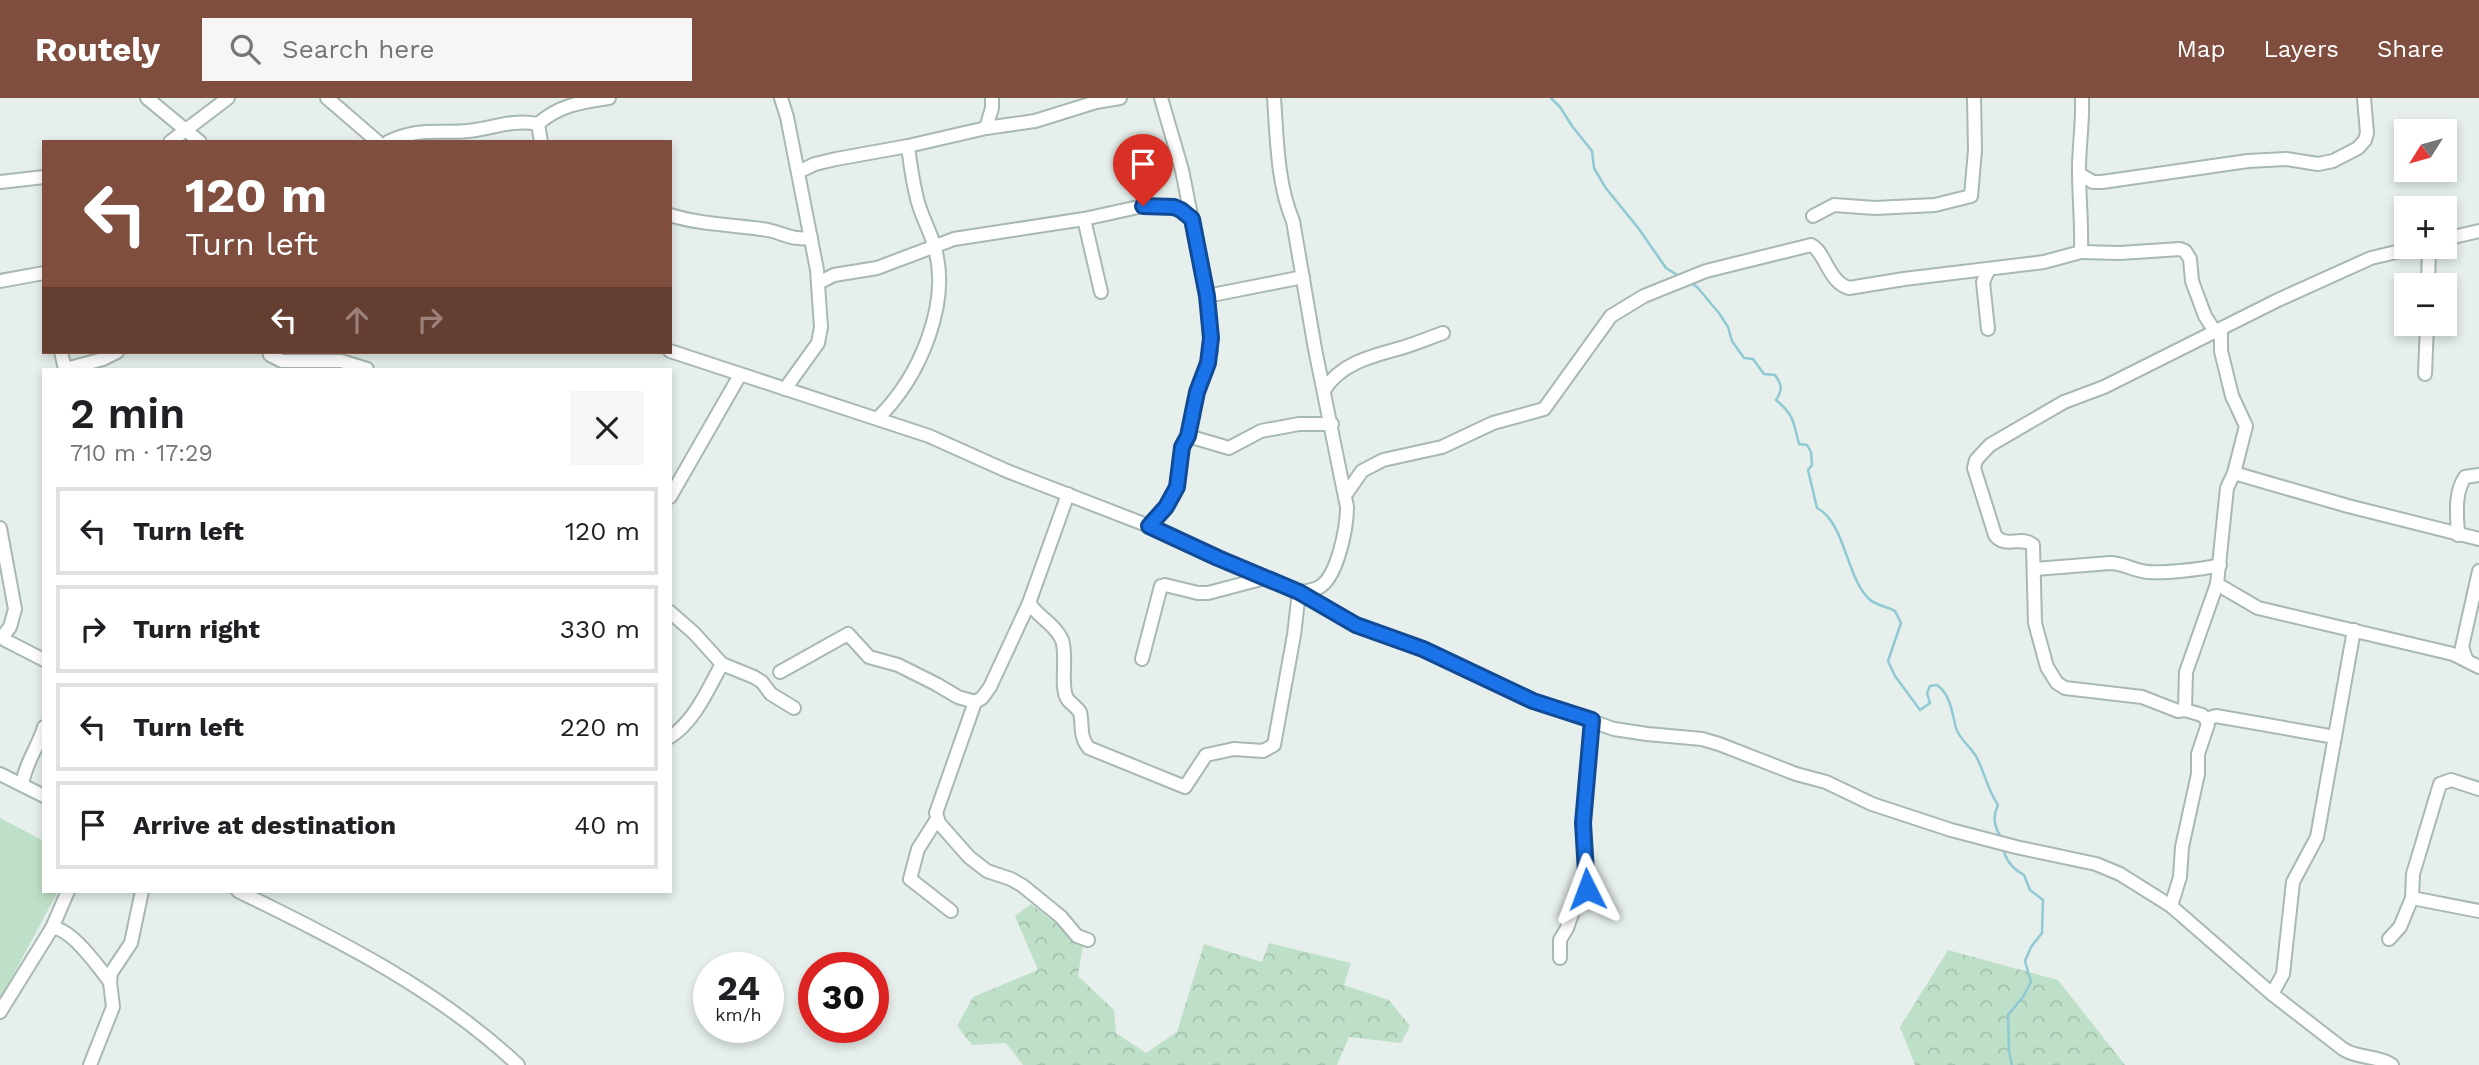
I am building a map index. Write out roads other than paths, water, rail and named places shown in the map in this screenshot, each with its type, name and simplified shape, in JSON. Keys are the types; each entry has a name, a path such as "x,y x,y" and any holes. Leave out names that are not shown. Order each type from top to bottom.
{"street":[{"path":"147,98 197,140"},
{"path":"172,140 228,98"},
{"path":"327,98 376,140"},
{"path":"393,140 412,132 464,131 516,121 538,124 568,105 609,98"},
{"path":"781,98 811,238 818,283 820,337 785,389"},
{"path":"986,128 992,98"},
{"path":"798,172 815,164 986,128 1035,121 1096,102 1120,98"},
{"path":"1149,526 1173,496 1182,447 1188,436 1197,392 1211,351 1207,296 1192,219 1182,170 1161,98"},
{"path":"1274,98 1277,152 1287,210 1293,221 1346,494 1347,516 1344,533 1332,572 1321,586 1299,592"},
{"path":"1813,216 1833,205 1875,208 1935,205 1971,195 1975,150 1974,98"},
{"path":"2081,252 2079,174 2082,98"},
{"path":"2079,174 2102,182 2248,161 2286,159 2318,164 2333,161 2348,155 2365,140 2367,133 2364,98"},
{"path":"538,124 541,140"},
{"path":"879,418 908,383 930,333 937,304 935,247 916,195 908,146"},
{"path":"0,182 42,177"},
{"path":"818,283 834,275 877,268 954,239 1084,219 1143,206 1162,205 1181,210 1192,219"},
{"path":"672,216 693,221 772,231 796,239 811,238"},
{"path":"1084,219 1101,292"},
{"path":"2457,236 2479,231"},
{"path":"1346,494 1354,478 1371,465 1442,447 1493,423 1544,409 1611,316 1644,296 1706,271 1811,244 1818,249 1825,266 1843,287 1849,288 1904,279 1988,271 2044,262 2081,252 2120,253 2180,248 2190,259 2192,281 2205,316 2219,331 2232,396 2246,426 2234,473 2227,488 2217,583 2189,661 2184,689 2185,710"},
{"path":"2207,719 2202,715 2185,710 2178,711 2143,697 2065,688 2057,682 2047,667 2035,622 2034,545 2030,541 1999,541 1974,475 1976,460 1990,445 2057,405 2104,387 2166,354 2371,258 2394,252"},
{"path":"1988,271 1983,282 1988,329"},
{"path":"0,281 42,273"},
{"path":"1207,296 1303,277"},
{"path":"1324,390 1338,374 1368,357 1443,333"},
{"path":"2425,374 2427,336"},
{"path":"672,352 929,436 1007,471 1149,526 1299,592 1356,625 1423,649 1533,701 1629,732 1710,741 1796,774 1826,782 1872,804 1951,830 2096,864 2120,874 2171,906 2272,994 2354,1056 2383,1060 2392,1065"},
{"path":"70,368 113,354"},
{"path":"271,354 282,362 341,361 364,368"},
{"path":"672,493 740,375"},
{"path":"1188,436 1229,448 1261,431 1299,424 1332,424"},
{"path":"2234,473 2478,542"},
{"path":"2458,535 2456,510 2459,486 2465,477 2479,475"},
{"path":"951,911 910,879 918,849 937,819 937,806 975,702 982,698 990,687 1029,603 1068,494"},
{"path":"0,528 15,609 10,627 3,636 5,640 42,659"},
{"path":"2035,569 2118,563 2140,571 2158,572 2220,565"},
{"path":"2460,653 2479,571"},
{"path":"1142,659 1161,586 1208,593 1265,578"},
{"path":"2217,583 2258,608 2460,653 2479,667"},
{"path":"1029,603 1034,611 1054,628 1063,644 1065,693 1080,712 1084,742 1089,748 1185,787 1206,755 1234,749 1263,751 1275,746 1299,592"},
{"path":"672,614 722,664 754,677 762,682 771,694 794,708"},
{"path":"2272,994 2283,974 2293,882 2317,836 2354,630"},
{"path":"780,672 849,634 869,657 890,662 958,697 975,702"},
{"path":"672,736 689,720 722,664"},
{"path":"2207,719 2216,716 2335,737"},
{"path":"2171,906 2180,877 2182,847 2198,774 2198,754 2207,719"},
{"path":"1560,958 1560,940 1574,908 1587,889 1583,823 1592,720"},
{"path":"22,785 26,764 36,751 42,733"},
{"path":"0,774 42,795"},
{"path":"2389,939 2400,927 2412,898 2413,874 2440,784 2451,780 2479,789"},
{"path":"937,819 969,857 982,868 1023,886 1060,917 1077,936 1088,940"},
{"path":"0,1012 52,928 67,893"},
{"path":"90,1065 113,1007 111,973 131,943 142,893"},
{"path":"242,893 412,982 460,1016 518,1065"},
{"path":"2412,898 2479,911"},
{"path":"52,928 64,930 98,965 110,982"}],"waterway":[{"path":"1551,98 1592,151 1594,168 1605,187 1666,268 1679,276"},
{"path":"1691,283 1719,313 1728,327 1732,341 1744,358 1753,359 1764,374 1775,375 1779,382 1781,390 1776,400 1790,415 1799,444 1807,445 1811,452 1812,465 1808,470 1817,508 1834,525 1861,589 1872,601 1895,611 1901,623 1888,661 1895,676 1920,710 1930,703 1927,693 1930,686 1937,685 1942,689 1958,733 1976,756 1998,805 1995,822 2001,837"},
{"path":"2003,847 2013,867 2024,875 2030,890 2043,900 2042,933 2031,947 2025,961 2031,982 2008,1015 2012,1065"}]}
